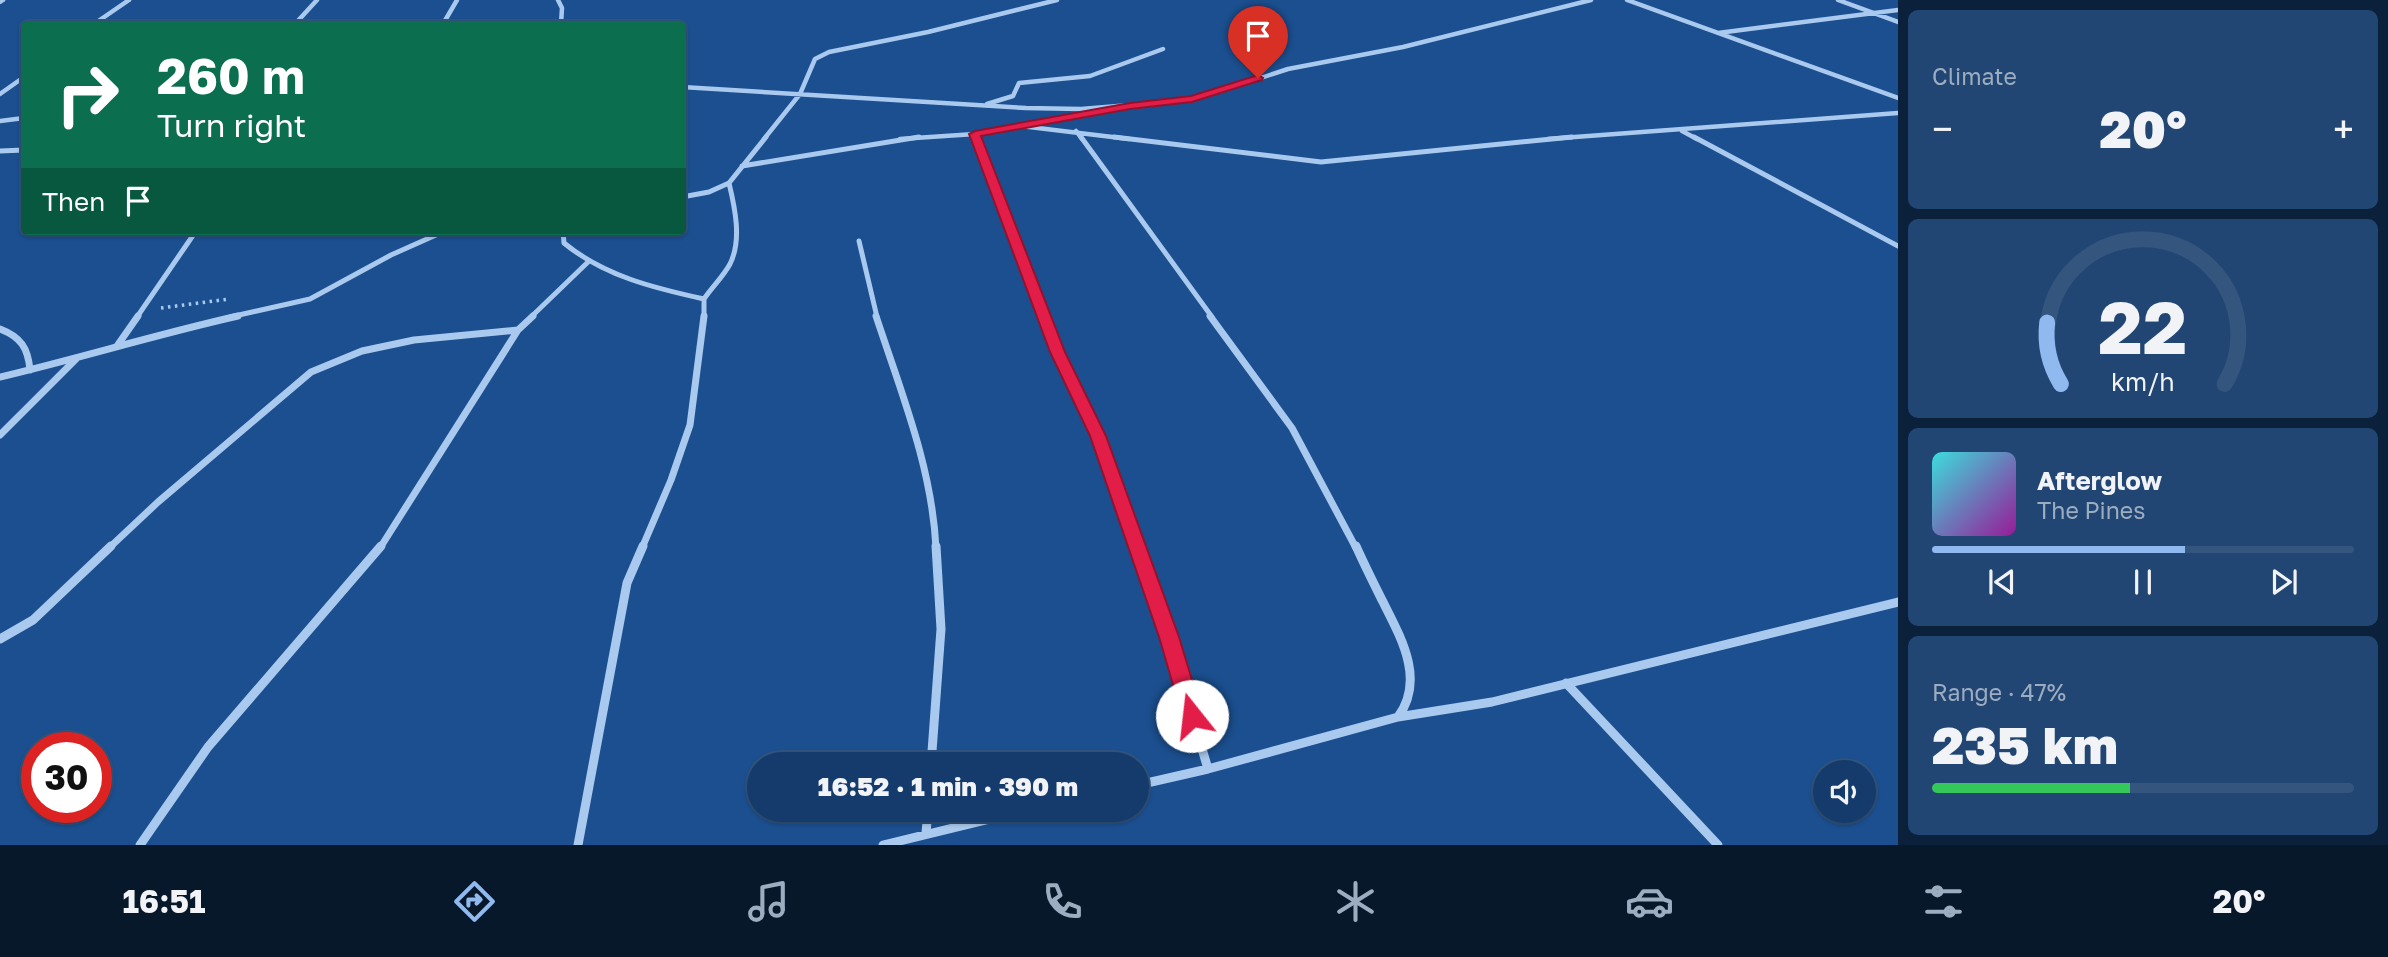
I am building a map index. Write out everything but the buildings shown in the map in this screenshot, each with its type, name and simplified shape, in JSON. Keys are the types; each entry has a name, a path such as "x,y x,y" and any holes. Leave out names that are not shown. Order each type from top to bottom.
{"street":[{"path":"98,21 129,0"},
{"path":"298,21 317,0"},
{"path":"445,21 457,0"},
{"path":"558,0 562,8 561,21"},
{"path":"686,197 709,192 729,183 800,94 815,59 829,52 1055,0"},
{"path":"742,166 905,138 975,134 1130,106 1192,99 1288,69 1403,47 1591,0"},
{"path":"1627,0 1898,99"},
{"path":"1838,0 1898,22"},
{"path":"1718,33 1764,25 1898,10"},
{"path":"979,106 1013,96 1019,83 1090,76 1163,48"},
{"path":"0,94 21,79"},
{"path":"686,87 979,106 1057,109 1130,106"},
{"path":"1021,126 1321,162 1507,142 1898,113"},
{"path":"0,121 21,118"},
{"path":"1681,130 1898,246"},
{"path":"1076,131 1292,428 1320,472 1391,618 1410,665 1412,687 1407,708 1398,717"},
{"path":"975,134 1052,340 1098,436 1169,637 1208,769"},
{"path":"0,151 21,150"},
{"path":"578,845 627,583 671,480 690,425 701,352 704,299 730,263 735,250 736,226 729,183"},
{"path":"117,347 193,235"},
{"path":"0,377 76,359 158,334 310,299 391,255 436,235"},
{"path":"563,235 564,243 588,262 634,280 704,299"},
{"path":"859,240 875,312 923,459 935,523 941,629 932,752"},
{"path":"140,845 208,747 376,554 518,330 588,262"},
{"path":"0,329 21,338 30,354 30,370"},
{"path":"0,639 33,620 158,502 311,372 362,351 414,340 518,330"},
{"path":"0,435 76,359"},
{"path":"1149,782 1398,717 1492,702 1898,602"},
{"path":"1566,683 1718,845"},
{"path":"926,833 927,822"},
{"path":"883,845 974,822"}],"route":[{"path":"1192,716 1169,637 1098,436 1058,352 1027,276 975,134 1130,106 1192,99 1258,78"}]}
